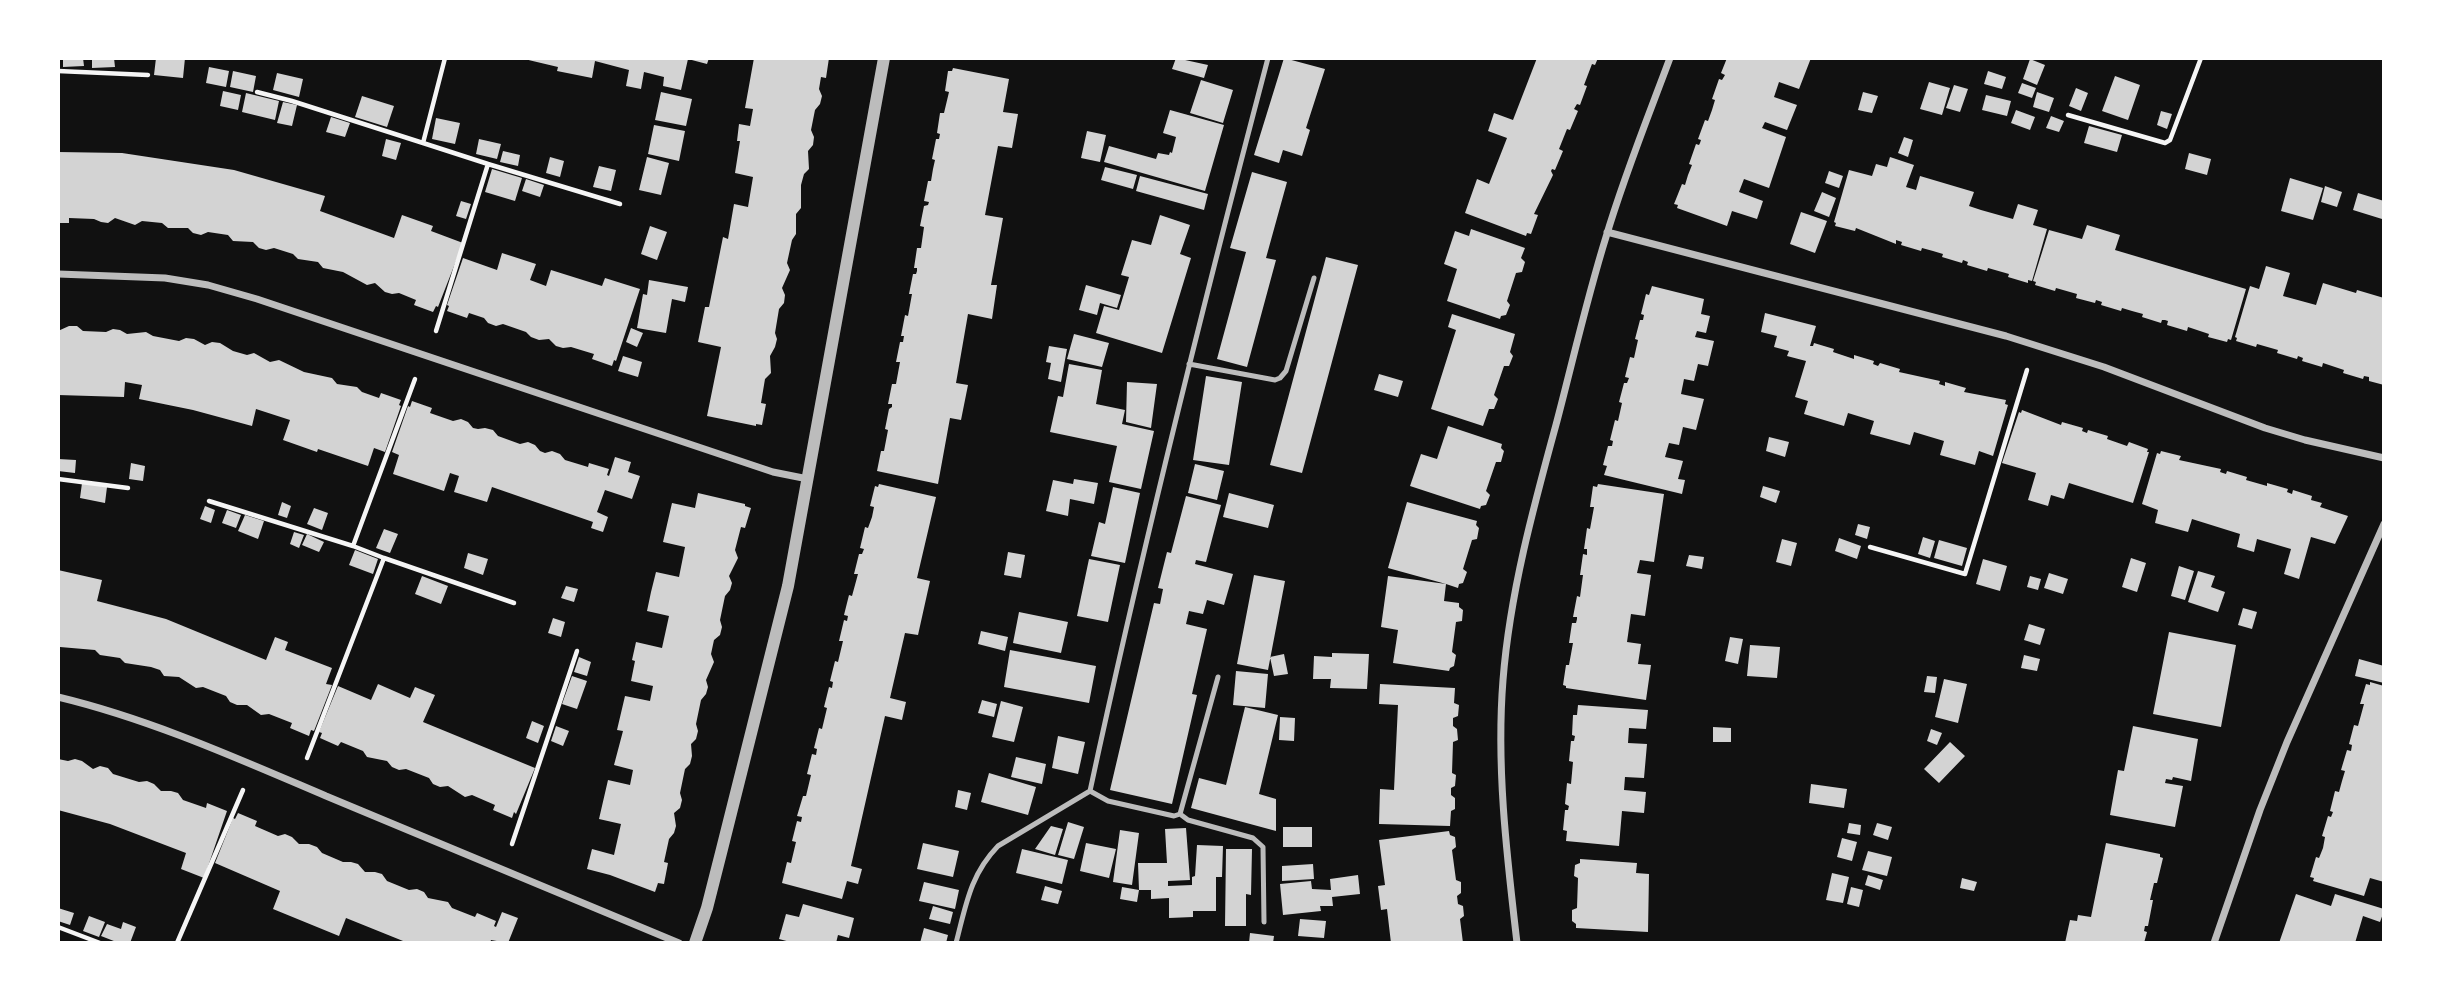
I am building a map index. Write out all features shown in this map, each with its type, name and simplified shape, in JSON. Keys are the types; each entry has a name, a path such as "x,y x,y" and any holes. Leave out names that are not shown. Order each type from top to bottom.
{"street":[{"path":"695,943 707,908 788,586 884,58"},
{"path":"1517,943 1501,749 1503,680 1510,626 1541,480 1607,232 1670,58"},
{"path":"1607,232 2006,336 2104,367 2265,428 2384,458"},
{"path":"58,274 165,278 208,285 773,472 808,479"},
{"path":"2214,943 2260,810 2287,742 2384,524"},
{"path":"58,697 142,722 232,757 679,943"}],"lane":[{"path":"956,943 972,882 987,857 998,846 1090,791 1132,599 1189,364 1268,58"},
{"path":"1189,364 1275,380 1280,378 1286,371 1314,278"},
{"path":"1180,814 1218,677"},
{"path":"1090,791 1108,801 1174,816 1180,814"},
{"path":"1180,814 1188,820 1253,838 1263,847 1264,922"}],"path":[{"path":"424,143 445,58"},
{"path":"2068,114 2165,143 2170,140 2201,58"},
{"path":"58,71 148,75"},
{"path":"257,92 292,100 620,204"},
{"path":"436,331 488,164"},
{"path":"1870,547 1965,573 2027,370"},
{"path":"353,546 415,379"},
{"path":"58,479 128,488"},
{"path":"209,501 353,546 514,603"},
{"path":"307,758 384,558"},
{"path":"512,844 577,651"},
{"path":"177,943 243,790"},
{"path":"58,927 100,943"}],"building":[{"path":"63,58 83,58 84,66 63,67"},
{"path":"92,58 114,58 115,67 92,68"},
{"path":"156,58 185,58 183,78 154,75"},
{"path":"520,58 709,58 707,64 688,59 681,90 663,86 664,77 644,72 641,89 626,86 629,70 595,61 592,78 557,71 558,67"},
{"path":"754,58 829,58 826,78 821,77 819,89 822,96 815,110 811,130 813,145 808,151 809,169 804,174 801,185 801,208 796,214 796,234 787,263 790,270 782,288 784,303 779,309 775,333 777,339 770,356 771,373 765,379 761,403 766,404 762,425 756,426 707,416 721,347 698,342 705,307 709,307 723,237 728,239 734,204 748,207 753,177 735,173 740,141 737,141 739,124 750,126 753,109 745,108"},
{"path":"1176,58 1208,65 1204,78 1172,69"},
{"path":"1284,58 1325,69 1306,128 1310,130 1302,156 1283,150 1279,163 1254,155"},
{"path":"1537,58 1598,58 1595,65 1592,64 1580,105 1577,104 1574,109 1578,111 1559,149 1563,151 1555,170 1551,171 1553,175 1534,214 1538,215 1531,234 1527,233 1526,236 1465,213 1477,179 1489,184 1507,138 1488,131 1494,113 1513,120"},
{"path":"1727,58 1811,58 1799,89 1779,82 1774,97 1797,105 1787,130 1765,122 1762,128 1786,137 1769,188 1744,179 1739,192 1763,201 1757,219 1732,211 1727,226 1677,208 1678,205 1674,204 1682,184 1685,185 1696,144 1700,143 1701,140 1698,139 1712,110 1715,100 1712,99 1719,79 1722,80 1725,75 1721,73"},
{"path":"2030,59 2045,65 2037,85 2023,79"},
{"path":"209,67 229,71 226,87 206,83"},
{"path":"953,68 1009,79 1003,112 1018,114 1012,148 998,146 985,215 1003,218 991,285 997,285 992,319 968,314 956,383 968,385 961,420 950,418 938,484 877,471 888,430 885,429 892,404 888,404 892,384 896,384 900,362 896,362 900,342 903,342 904,336 901,336 905,315 908,316 913,274 917,271 917,268 914,268 917,248 921,248 924,227 920,226 924,206 929,202 924,201 928,181 931,181 936,139 939,139 940,134 937,133 940,113 944,113 949,92 945,91 948,71"},
{"path":"233,71 256,76 253,92 230,87"},
{"path":"1988,71 2006,77 2002,89 1984,84"},
{"path":"277,73 303,79 299,97 273,90"},
{"path":"2115,76 2140,85 2128,120 2102,111"},
{"path":"1201,80 1233,90 1223,123 1190,113"},
{"path":"1929,82 1950,88 1942,115 1920,109"},
{"path":"2022,83 2036,88 2032,98 2018,93"},
{"path":"1954,85 1968,89 1960,112 1946,108"},
{"path":"2076,88 2088,93 2081,111 2069,106"},
{"path":"223,91 241,95 238,110 220,106"},
{"path":"661,92 692,99 686,126 655,120"},
{"path":"1863,92 1878,96 1872,113 1858,110"},
{"path":"2037,92 2054,98 2049,112 2033,107"},
{"path":"246,93 279,101 275,120 242,112"},
{"path":"1986,95 2011,101 2007,116 1982,110"},
{"path":"362,96 394,106 387,127 355,117"},
{"path":"283,102 297,105 292,126 277,123"},
{"path":"1170,110 1224,125 1205,191 1104,162 1109,146 1156,159 1158,153 1172,153 1176,137 1163,133"},
{"path":"2016,110 2035,117 2030,130 2011,123"},
{"path":"2161,111 2172,114 2167,129 2157,125"},
{"path":"2051,116 2064,121 2059,132 2046,128"},
{"path":"331,117 350,123 345,137 326,132"},
{"path":"436,118 460,123 455,144 432,139"},
{"path":"654,125 685,131 679,161 648,154"},
{"path":"2089,126 2122,135 2117,152 2084,143"},
{"path":"1087,131 1106,135 1100,162 1081,158"},
{"path":"1904,137 1913,140 1908,157 1898,153"},
{"path":"386,139 401,143 396,160 382,156"},
{"path":"479,139 501,144 497,159 476,154"},
{"path":"503,151 520,155 518,166 500,162"},
{"path":"58,152 122,153 234,170 325,196 320,211 394,238 402,215 433,226 431,231 463,243 438,307 436,306 433,312 414,305 416,300 399,293 385,292 375,283 367,285 343,272 323,268 318,262 298,259 293,254 274,248 259,248 253,242 233,241 228,235 208,232 201,235 188,228 168,228 162,223 142,221 135,225 115,218 108,223 94,219 69,218 69,223 58,223"},
{"path":"2189,153 2211,159 2207,175 2185,169"},
{"path":"550,157 564,161 560,177 546,173"},
{"path":"647,157 669,163 661,195 639,190"},
{"path":"1890,157 1914,165 1906,187 1916,190 1920,176 1974,192 1969,206 1981,210 2013,219 2018,204 2038,210 2033,225 2047,229 2032,281 2028,280 2028,283 2008,277 2009,274 1967,265 1968,262 1963,260 1962,263 1922,248 1921,251 1901,245 1902,242 1896,240 1896,244 1856,228 1855,231 1835,226 1849,170 1872,176 1876,164 1887,167"},
{"path":"599,166 616,170 611,191 593,187"},
{"path":"1105,167 1137,175 1133,189 1101,180"},
{"path":"492,169 522,178 515,201 485,192"},
{"path":"1829,171 1843,176 1839,188 1825,183"},
{"path":"1252,172 1287,182 1266,258 1276,260 1247,367 1217,359 1246,252 1230,248"},
{"path":"1140,176 1208,194 1204,210 1136,191"},
{"path":"2290,178 2323,188 2313,220 2281,211"},
{"path":"526,179 544,185 540,197 522,191"},
{"path":"2325,186 2342,192 2337,207 2321,202"},
{"path":"1822,192 1836,198 1829,217 1814,211"},
{"path":"2358,193 2384,201 2382,219 2353,210"},
{"path":"461,201 471,204 466,219 456,216"},
{"path":"1801,212 1827,221 1815,253 1790,244"},
{"path":"1160,215 1190,225 1180,254 1191,258 1162,353 1096,333 1104,306 1119,310 1129,277 1121,275 1132,240 1151,245"},
{"path":"2087,225 2120,235 2115,250 2246,289 2231,340 2228,339 2227,342 2208,337 2209,334 2188,327 2187,331 2167,325 2168,321 2165,320 2161,323 2142,317 2143,314 2101,305 2102,302 2096,300 2095,303 2076,298 2077,294 2035,285 2036,282 2033,281 2049,230 2082,239"},
{"path":"650,226 667,232 657,260 641,254"},
{"path":"1471,229 1525,248 1521,258 1525,262 1522,272 1516,273 1507,301 1510,305 1506,315 1500,319 1447,301 1457,269 1444,264 1455,231 1469,236"},
{"path":"502,253 536,264 530,280 546,286 551,270 602,286 605,278 640,289 612,366 592,359 594,354 571,347 556,346 549,339 539,340 526,332 503,324 496,326 469,313 467,318 447,311 463,258 497,270"},
{"path":"1326,257 1358,265 1302,473 1270,465"},
{"path":"2266,266 2290,273 2283,296 2316,305 2323,283 2384,298 2384,385 2369,381 2369,377 2364,376 2363,379 2343,373 2344,370 2323,363 2322,367 2302,361 2303,358 2298,356 2297,359 2277,353 2278,350 2236,341 2250,286 2259,289"},
{"path":"649,280 688,287 685,302 672,299 666,333 637,328 643,294 647,295"},
{"path":"1086,285 1121,295 1117,308 1100,303 1097,315 1079,310"},
{"path":"1652,286 1704,299 1701,314 1710,316 1706,333 1697,331 1695,337 1714,341 1708,366 1698,364 1694,381 1684,379 1681,394 1704,399 1696,430 1683,427 1679,445 1669,443 1665,457 1683,461 1678,479 1685,480 1682,494 1604,475 1607,466 1603,465 1608,446 1612,446 1613,441 1610,440 1615,420 1618,421 1624,383 1627,383 1629,378 1625,377 1630,357 1634,358 1638,340 1635,339 1640,320 1643,320 1644,315 1641,314 1646,294 1649,295"},
{"path":"1765,313 1816,326 1810,346 1814,343 1854,359 1854,355 1874,361 1873,364 1878,366 1880,363 1900,369 1899,372 1940,381 1939,384 1945,386 1945,382 1966,388 1964,392 2006,400 2005,404 2008,405 1993,456 1979,451 1975,465 1940,455 1944,441 1914,432 1910,445 1870,434 1874,421 1848,413 1844,426 1804,414 1808,401 1795,397 1806,361 1787,356 1789,351 1774,347 1777,336 1761,332"},
{"path":"1452,314 1515,334 1510,352 1513,356 1509,366 1504,366 1494,395 1498,399 1494,409 1489,409 1483,426 1431,409 1456,330 1448,327"},
{"path":"77,326 83,331 106,332 113,329 127,334 146,332 179,341 194,339 205,345 220,343 233,351 247,355 254,353 270,362 279,360 304,372 332,378 337,384 357,387 362,392 379,398 381,393 401,400 401,406 385,452 374,448 368,466 283,440 290,420 256,409 252,426 139,399 142,385 125,382 124,397 58,395 58,331"},
{"path":"631,328 643,333 637,347 626,342"},
{"path":"1074,334 1109,343 1102,367 1067,359"},
{"path":"1049,346 1067,349 1061,382 1048,379 1051,363 1046,362"},
{"path":"623,356 642,362 638,377 618,371"},
{"path":"1069,364 1102,370 1096,404 1125,410 1122,424 1154,431 1141,489 1109,482 1117,446 1050,432 1058,396 1063,397"},
{"path":"1379,374 1403,381 1398,397 1374,390"},
{"path":"1206,376 1242,382 1229,465 1193,460"},
{"path":"1127,382 1157,384 1151,428 1126,422"},
{"path":"412,401 432,408 430,413 453,421 461,419 473,428 493,430 498,436 520,444 528,442 545,453 552,451 560,454 565,460 588,467 589,463 609,469 609,476 615,457 631,462 628,472 640,476 632,499 605,490 597,512 608,517 603,532 591,528 593,522 492,487 487,502 454,492 459,476 450,473 444,491 393,474 399,455 392,452"},
{"path":"2022,410 2061,425 2062,422 2083,428 2082,431 2087,433 2088,430 2108,436 2107,439 2127,446 2129,442 2148,449 2133,503 2069,483 2064,499 2051,495 2048,506 2028,500 2036,473 2002,463 2019,412"},
{"path":"1448,426 1502,444 1504,451 1501,462 1496,462 1486,491 1490,495 1486,505 1480,509 1410,486 1421,454 1437,459"},
{"path":"1769,437 1789,442 1785,457 1766,451"},
{"path":"2161,451 2181,456 2179,460 2221,469 2220,472 2226,474 2227,471 2267,486 2267,483 2288,489 2287,492 2292,494 2293,490 2312,496 2311,500 2322,503 2320,507 2348,516 2335,544 2311,537 2299,579 2284,574 2291,549 2257,539 2254,552 2237,547 2240,534 2192,519 2188,532 2155,523 2158,510 2142,504 2157,453 2160,454"},
{"path":"58,459 76,460 75,473 58,471"},
{"path":"131,463 145,466 143,481 129,479"},
{"path":"1195,464 1224,471 1217,500 1188,493"},
{"path":"1074,479 1098,483 1094,504 1070,499 1068,516 1046,511 1053,480 1073,484"},
{"path":"82,483 107,487 105,503 80,498"},
{"path":"879,484 936,497 917,578 930,581 918,635 905,633 890,698 906,702 902,720 885,716 851,866 862,869 858,884 847,881 842,899 782,883 787,862 791,863 796,842 792,841 797,821 801,822 802,817 797,816 803,796 806,796 811,775 807,774 812,754 816,755 817,749 814,748 819,728 822,729 827,708 824,707 833,682 830,681 843,641 839,641 844,620 847,621 848,616 844,615 858,574 854,574 859,554 862,554 864,549 860,548 865,527 868,528 872,517 874,507 870,506 875,486 878,487"},
{"path":"1598,484 1664,494 1654,562 1640,560 1637,573 1651,575 1645,616 1631,614 1627,642 1641,644 1638,664 1651,665 1646,700 1566,688 1563,685 1573,643 1569,643 1572,623 1576,623 1577,619 1573,617 1577,596 1580,597 1583,554 1587,555 1587,549 1584,549 1594,507 1590,507 1593,486 1597,487"},
{"path":"1763,486 1780,491 1776,503 1760,497"},
{"path":"1113,487 1140,493 1125,563 1091,556 1099,522 1105,524"},
{"path":"698,493 745,504 751,508 745,528 741,527 735,550 738,558 729,576 732,583 725,596 720,620 722,627 720,635 714,640 711,654 714,662 706,680 706,694 701,700 696,724 698,731 691,744 690,764 685,769 680,808 674,813 676,826 669,839 664,862 668,863 664,884 658,883 655,892 587,869 592,849 614,855 621,824 599,819 608,780 630,785 633,770 614,765 623,731 617,730 625,696 650,701 653,686 631,681 636,642 662,648 669,616 647,611 656,572 679,577 685,547 663,542 672,503 695,508"},
{"path":"1229,493 1274,505 1268,528 1223,517"},
{"path":"1186,496 1221,505 1206,562 1196,560 1195,564 1233,574 1224,605 1207,600 1203,614 1189,611 1186,624 1207,629 1192,694 1197,695 1172,804 1110,790 1154,603 1160,604 1163,589 1158,588 1167,552 1171,553"},
{"path":"282,502 291,506 287,518 278,515"},
{"path":"1407,502 1477,521 1477,539 1472,540 1463,569 1467,572 1458,588 1388,568"},
{"path":"205,506 215,510 211,523 200,519"},
{"path":"314,508 328,513 322,530 307,524"},
{"path":"227,510 241,515 236,528 222,523"},
{"path":"245,515 264,521 258,539 238,531"},
{"path":"1858,524 1870,527 1867,539 1855,535"},
{"path":"384,529 398,534 390,553 376,548"},
{"path":"294,532 304,535 299,548 290,544"},
{"path":"307,534 324,542 319,552 302,545"},
{"path":"1923,537 1935,541 1930,558 1918,554"},
{"path":"1839,538 1861,546 1857,559 1835,551"},
{"path":"1782,539 1797,543 1791,566 1776,562"},
{"path":"1939,540 1967,548 1962,566 1934,558"},
{"path":"355,550 378,559 373,574 349,565"},
{"path":"1008,552 1025,555 1021,578 1004,575"},
{"path":"468,553 488,559 483,575 464,568"},
{"path":"1689,555 1704,557 1702,569 1686,566"},
{"path":"2131,558 2146,563 2137,592 2122,587"},
{"path":"1089,559 1120,565 1108,622 1077,616"},
{"path":"1983,559 2007,566 2000,591 1976,584"},
{"path":"2179,566 2194,571 2185,600 2171,596"},
{"path":"58,570 102,580 97,601 166,619 266,660 275,637 288,642 285,650 332,668 326,684 332,685 314,731 311,730 309,736 290,728 292,723 269,714 261,715 247,705 237,705 230,702 226,696 203,687 196,688 179,677 164,676 160,670 151,667 125,663 120,658 100,655 95,650 60,647"},
{"path":"2198,571 2215,576 2211,587 2225,592 2218,612 2188,602"},
{"path":"2049,573 2068,579 2063,594 2044,588"},
{"path":"1254,575 1285,581 1268,670 1237,664"},
{"path":"422,576 448,586 441,604 415,594"},
{"path":"1388,576 1446,584 1444,601 1459,603 1463,610 1462,621 1456,622 1452,652 1456,655 1454,666 1449,671 1393,663 1398,630 1381,627"},
{"path":"2030,576 2041,579 2038,590 2027,587"},
{"path":"566,586 578,589 574,602 561,598"},
{"path":"2243,608 2257,612 2252,629 2238,625"},
{"path":"1019,612 1068,622 1061,653 1013,643"},
{"path":"553,618 565,622 561,637 548,633"},
{"path":"2029,624 2045,629 2040,645 2024,640"},
{"path":"981,631 1008,637 1005,651 978,644"},
{"path":"2169,632 2236,645 2221,727 2153,714"},
{"path":"1730,637 1743,639 1738,664 1725,661"},
{"path":"1750,645 1780,647 1777,678 1747,676"},
{"path":"1010,650 1096,666 1089,703 1004,687"},
{"path":"1332,653 1369,654 1367,689 1330,688 1331,679 1313,679 1314,656 1332,657"},
{"path":"1284,654 1288,674 1274,676 1270,657"},
{"path":"2024,655 2040,659 2037,671 2021,668"},
{"path":"579,657 591,662 587,676 574,672"},
{"path":"2359,659 2384,666 2384,683 2355,676"},
{"path":"1236,671 1268,674 1265,708 1233,705"},
{"path":"572,676 587,681 577,709 562,704"},
{"path":"1927,676 1937,677 1935,693 1924,692"},
{"path":"1944,679 1967,684 1958,723 1935,717"},
{"path":"2370,682 2384,686 2384,882 2370,878 2364,896 2313,881 2314,878 2310,877 2316,857 2319,858 2323,848 2325,837 2322,836 2328,816 2331,817 2333,812 2330,811 2335,791 2339,792 2345,771 2341,770 2347,750 2351,751 2352,745 2349,744 2354,725 2358,726 2364,704 2360,704 2366,684 2370,685"},
{"path":"378,684 410,698 415,687 435,695 423,722 535,768 516,814 514,812 512,818 493,810 495,805 472,795 465,797 448,786 433,784 429,778 406,769 399,770 387,761 367,757 363,751 341,742 338,746 320,738 322,733 319,732 338,686 371,700"},
{"path":"1380,684 1455,688 1454,703 1459,705 1458,716 1453,718 1453,726 1457,729 1458,740 1453,742 1452,773 1456,775 1451,795 1455,798 1455,809 1451,811 1450,826 1379,824 1380,789 1394,790 1398,705 1379,704"},
{"path":"982,700 997,704 994,717 978,713"},
{"path":"1001,701 1023,707 1014,742 992,737"},
{"path":"1578,705 1648,710 1646,729 1629,728 1628,743 1647,744 1644,778 1625,777 1624,790 1646,792 1644,813 1622,811 1619,846 1566,841 1567,831 1563,830 1565,810 1568,810 1569,806 1565,804 1567,783 1571,784 1573,762 1569,761 1571,741 1574,741 1575,736 1572,735 1573,715 1577,715"},
{"path":"1245,707 1278,715 1259,794 1276,799 1276,831 1191,808 1199,778 1226,785"},
{"path":"1280,717 1295,718 1294,741 1279,740"},
{"path":"532,721 544,726 538,743 526,738"},
{"path":"556,726 569,731 563,746 551,741"},
{"path":"2133,726 2198,739 2191,781 2173,777 2172,780 2166,779 2165,783 2183,786 2175,827 2110,815 2118,770 2124,771"},
{"path":"1713,727 1731,728 1731,742 1713,742"},
{"path":"1931,729 1942,733 1937,745 1927,741"},
{"path":"1058,736 1085,742 1078,774 1052,768"},
{"path":"1950,742 1965,756 1939,783 1924,769"},
{"path":"1016,757 1046,764 1042,784 1011,777"},
{"path":"58,759 82,761 93,769 100,766 108,768 113,774 139,782 147,781 161,791 178,793 183,800 206,808 207,803 227,811 204,878 181,869 186,853 110,824 58,810"},
{"path":"989,773 1036,787 1028,815 981,802"},
{"path":"1811,784 1847,789 1844,808 1809,803"},
{"path":"958,790 971,793 967,810 955,807"},
{"path":"238,813 257,821 255,826 278,836 285,834 299,844 309,844 343,862 358,864 365,872 382,874 387,881 409,890 417,889 424,892 428,898 448,902 452,908 475,917 477,913 496,921 496,927 502,912 518,918 508,943 491,940 490,943 408,943 346,918 339,936 273,909 280,891 215,863 233,818 235,819"},
{"path":"1068,822 1084,827 1074,859 1058,855"},
{"path":"1849,823 1861,825 1860,835 1847,833"},
{"path":"1877,823 1892,827 1888,840 1873,835"},
{"path":"1051,826 1063,829 1055,855 1035,849"},
{"path":"1283,827 1312,827 1312,847 1283,847"},
{"path":"1186,828 1190,880 1168,881 1168,886 1192,885 1197,845 1223,846 1222,877 1216,877 1216,911 1193,911 1193,917 1169,918 1169,898 1151,899 1151,890 1139,890 1138,863 1167,863 1165,829"},
{"path":"1120,830 1139,833 1132,885 1113,882"},
{"path":"1449,831 1450,835 1455,837 1456,847 1452,850 1456,880 1461,882 1461,893 1457,896 1458,904 1463,906 1464,916 1460,919 1463,943 1391,943 1387,909 1381,910 1378,886 1385,885 1379,840"},
{"path":"1842,838 1857,842 1852,861 1837,857"},
{"path":"923,843 959,851 953,877 917,869"},
{"path":"1086,843 1116,849 1109,878 1080,871"},
{"path":"2106,843 2160,854 2163,858 2150,900 2153,900 2148,926 2145,926 2144,931 2147,932 2144,943 2065,943 2070,920 2077,921 2078,915 2091,917"},
{"path":"1022,849 1068,860 1062,884 1016,873"},
{"path":"1226,849 1252,849 1251,895 1246,894 1246,926 1225,926"},
{"path":"1868,851 1892,857 1887,876 1862,870"},
{"path":"1580,859 1637,863 1636,873 1649,874 1648,932 1576,928 1572,921 1572,910 1577,908 1578,878 1574,876 1575,865 1580,863"},
{"path":"1313,864 1314,879 1282,881 1282,866"},
{"path":"1832,873 1849,877 1843,903 1826,900"},
{"path":"1358,875 1360,894 1332,897 1333,906 1320,906 1321,911 1283,915 1280,884 1311,881 1312,889 1331,890 1330,879"},
{"path":"1868,875 1883,880 1880,890 1865,885"},
{"path":"1962,878 1977,882 1974,891 1960,888"},
{"path":"924,882 959,890 955,909 919,901"},
{"path":"1045,886 1062,891 1058,904 1041,900"},
{"path":"1122,887 1139,890 1137,902 1120,899"},
{"path":"1851,887 1863,890 1859,907 1847,904"},
{"path":"2296,894 2331,906 2335,894 2384,911 2380,922 2363,916 2355,943 2279,943"},
{"path":"803,904 854,918 849,938 838,935 836,943 794,943 779,939 786,914 799,917"},
{"path":"933,906 953,912 950,924 929,919"},
{"path":"58,908 74,913 70,925 58,921"},
{"path":"89,916 105,922 99,937 83,931"},
{"path":"1300,919 1326,921 1324,938 1298,936"},
{"path":"123,922 136,927 130,943 119,943 101,936 107,924 121,929"},
{"path":"924,928 948,935 946,943 920,943"},
{"path":"1250,933 1274,936 1273,943 1249,943"}]}
